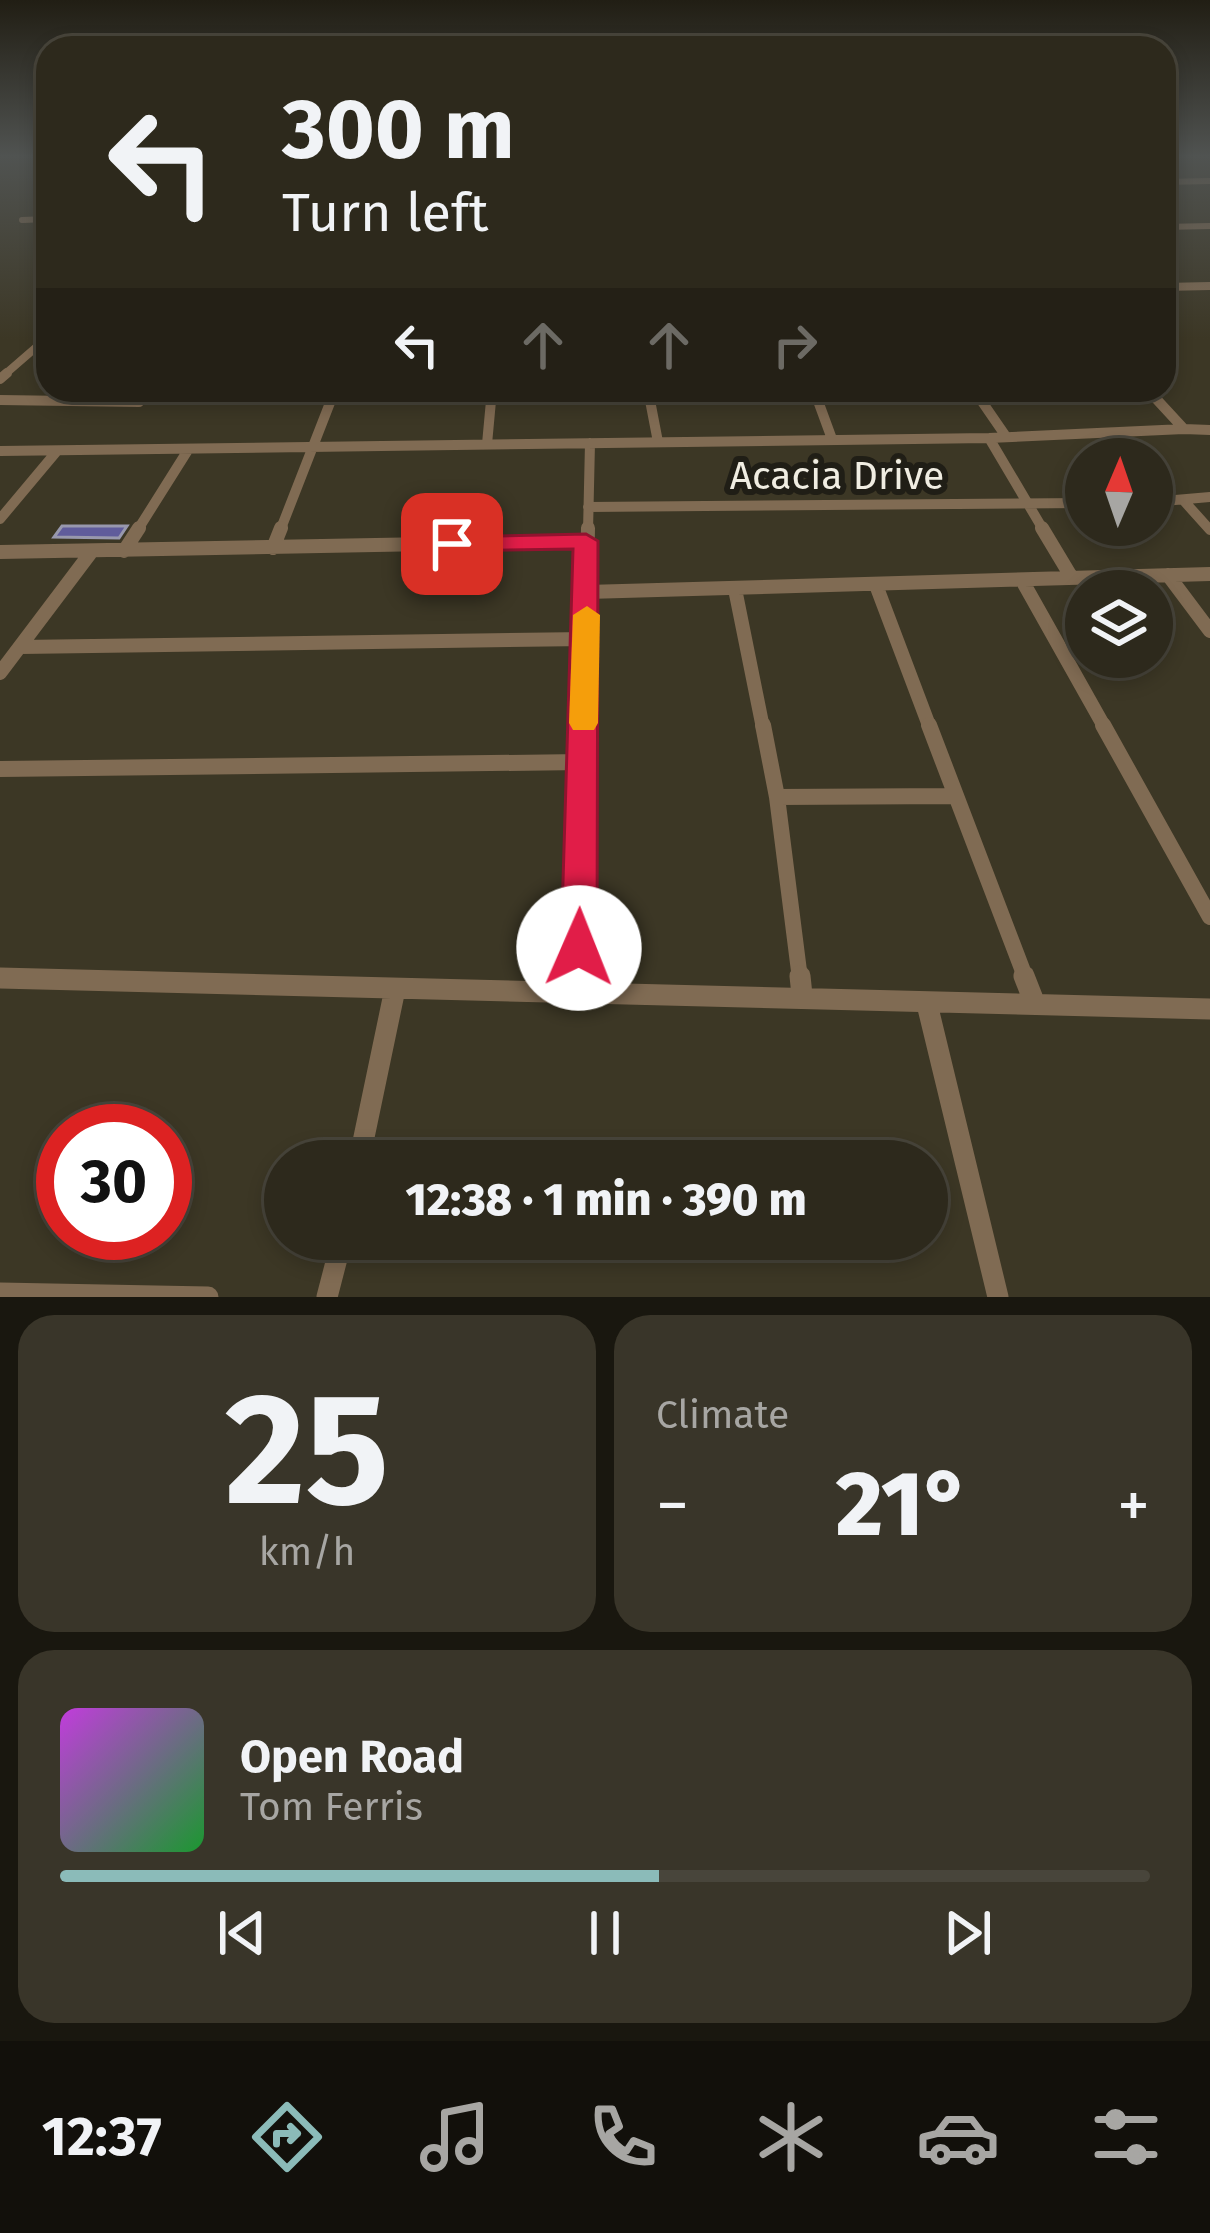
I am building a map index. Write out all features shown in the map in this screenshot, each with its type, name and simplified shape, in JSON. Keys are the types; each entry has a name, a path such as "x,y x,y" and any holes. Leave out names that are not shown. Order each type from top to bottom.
{"street":[{"path":"22,220 36,220"},
{"path":"1176,227 1210,226"},
{"path":"1176,286 1210,286"},
{"path":"0,379 36,348"},
{"path":"0,363 36,358"},
{"path":"0,400 36,401"},
{"path":"273,548 331,402"},
{"path":"487,444 492,402"},
{"path":"650,402 658,442"},
{"path":"818,402 832,439"},
{"path":"982,402 1005,435"},
{"path":"1159,402 1184,429"},
{"path":"0,451 988,438 1210,430"},
{"path":"988,438 1067,570"},
{"path":"578,994 590,443"},
{"path":"124,550 188,449"},
{"path":"0,519 57,451"},
{"path":"1173,501 1210,497"},
{"path":"1184,501 1210,530"},
{"name":"Acacia Drive","path":"588,507 1065,503"},
{"path":"0,553 586,541"},
{"path":"0,674 92,551"},
{"path":"1173,574 1210,574"},
{"path":"587,592 1065,579"},
{"path":"1173,581 1210,631"},
{"path":"1023,582 1210,917"},
{"path":"876,585 1035,1004"},
{"path":"735,589 777,797 802,995"},
{"path":"20,646 586,639"},
{"path":"0,770 582,763"},
{"path":"777,797 955,796"},
{"path":"0,978 1210,1009"},
{"path":"363,1140 395,988"},
{"path":"927,1004 998,1297"},
{"path":"327,1297 337,1260"},
{"path":"0,1293 208,1297"}],"building":[{"path":"62,526 127,526 119,538 54,537"}],"slow traffic":[{"path":"583,723 587,615"}],"route":[{"path":"452,544 586,541 579,948"}]}
